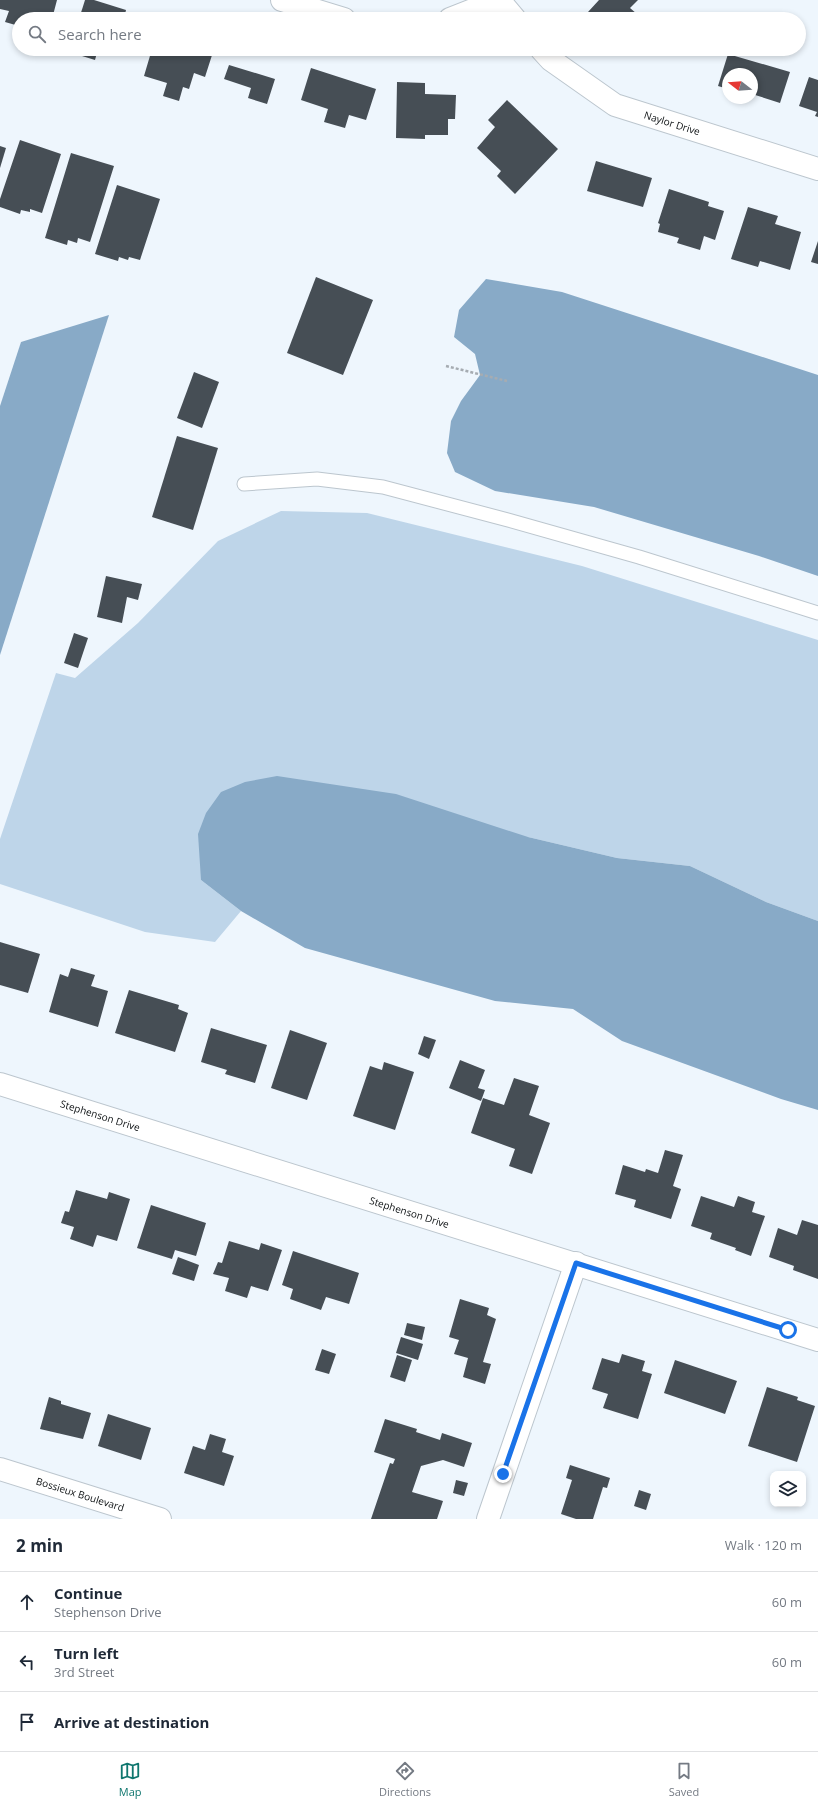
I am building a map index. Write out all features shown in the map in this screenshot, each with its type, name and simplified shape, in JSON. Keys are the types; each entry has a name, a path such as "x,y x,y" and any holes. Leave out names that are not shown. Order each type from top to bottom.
{"street":[{"path":"282,0 321,12"},
{"path":"468,12 499,0 509,12"},
{"name":"Naylor Drive","path":"547,56 614,105 818,169"},
{"name":"Stephenson Drive","path":"0,1084 576,1263 818,1340"},
{"path":"488,1519 576,1263"},
{"name":"Bossieux Boulevard","path":"0,1469 160,1519"}],"lane":[{"path":"244,484 317,479 383,487 632,555 818,613"}],"path":[{"path":"446,366 507,382"}],"shaded area":[{"path":"486,279 562,292 818,375 818,576 759,556 594,507 495,491 455,472 447,453 451,421 461,401 480,375 475,354 454,337 459,310"},
{"path":"109,315 0,655 0,406 21,342"},
{"path":"281,511 367,513 582,566 818,640 818,921 766,902 690,866 617,858 528,837 201,880 241,911 215,942 145,932 0,884 0,839 56,673 75,678 138,623 218,541"},
{"path":"277,776 396,794 528,837 617,858 690,866 766,902 818,921 818,1110 781,1099 622,1041 573,1009 495,1001 305,948 241,911 201,880 198,834 206,813 221,792 245,782"}],"building":[{"path":"0,0 57,0 54,12 12,12 12,24 5,22 9,11 0,9"},
{"path":"85,0 94,0 126,10 126,12 81,12"},
{"path":"599,0 638,0 630,8 635,12 588,12"},
{"path":"82,56 96,56 95,60"},
{"path":"150,56 212,56 205,77 194,73 189,89 183,87 179,101 163,96 167,83 144,76"},
{"path":"727,56 735,56 790,72 780,103 758,96 758,68 724,68"},
{"path":"229,65 275,79 267,104 248,98 251,88 224,79"},
{"path":"311,68 376,89 366,120 349,115 345,128 324,122 328,109 301,100"},
{"path":"722,73 722,87 718,86"},
{"path":"809,77 818,80 818,117 815,116 817,112 799,106"},
{"path":"397,82 425,83 425,94 456,95 455,119 448,119 448,135 425,135 425,139 396,138"},
{"path":"507,100 558,149 515,194 497,176 501,171 477,148 495,127 488,120"},
{"path":"20,140 61,154 42,213 30,209 30,212 21,210 20,214 0,207 0,199"},
{"path":"0,146 6,148 0,168"},
{"path":"71,153 114,166 90,242 78,238 77,243 68,240 67,245 45,238"},
{"path":"596,161 652,178 643,207 587,191"},
{"path":"117,185 160,199 140,260 129,257 128,260 119,257 118,261 95,254"},
{"path":"669,189 709,202 708,206 724,211 715,240 704,236 700,250 677,243 679,238 658,232 660,224 658,223"},
{"path":"748,207 778,216 775,224 801,232 790,270 760,261 758,267 731,259"},
{"path":"818,241 818,264 811,262"},
{"path":"316,277 373,300 343,375 287,353"},
{"path":"194,372 219,382 202,428 177,418"},
{"path":"177,436 218,448 193,530 152,517"},
{"path":"106,576 142,584 138,600 127,597 122,623 97,617"},
{"path":"74,633 88,638 78,668 64,663"},
{"path":"0,942 40,954 28,993 0,985"},
{"path":"71,968 95,975 91,986 108,991 98,1027 49,1012 60,974 68,977"},
{"path":"129,990 179,1005 178,1009 188,1013 175,1052 115,1033"},
{"path":"211,1028 267,1045 255,1083 225,1074 227,1070 201,1062"},
{"path":"290,1030 327,1043 307,1100 271,1088"},
{"path":"424,1036 436,1040 429,1059 418,1054"},
{"path":"460,1060 485,1070 478,1088 485,1090 481,1101 449,1088"},
{"path":"384,1062 414,1072 395,1130 353,1116 370,1066 382,1070"},
{"path":"514,1078 539,1086 529,1115 550,1123 532,1174 509,1166 515,1149 471,1133 483,1098 504,1105"},
{"path":"665,1150 683,1155 673,1186 681,1189 671,1219 634,1207 636,1200 615,1194 623,1165 645,1172 646,1169 658,1173"},
{"path":"76,1190 107,1199 109,1192 130,1199 117,1241 97,1235 93,1247 70,1239 74,1227 61,1223 65,1211 69,1212"},
{"path":"701,1196 734,1207 738,1196 755,1202 752,1212 765,1216 751,1256 735,1250 736,1248 710,1239 712,1233 691,1226"},
{"path":"151,1205 206,1223 196,1256 175,1250 172,1259 137,1248"},
{"path":"802,1220 818,1225 818,1279 793,1270 794,1266 769,1257 778,1228 797,1235"},
{"path":"229,1241 259,1250 261,1243 282,1250 268,1291 251,1286 247,1298 225,1291 229,1278 213,1274 218,1262 222,1263"},
{"path":"293,1251 359,1273 349,1304 326,1297 321,1310 290,1299 293,1289 282,1285"},
{"path":"178,1257 199,1265 194,1281 172,1274"},
{"path":"460,1299 489,1308 487,1315 496,1319 483,1362 491,1364 485,1384 463,1377 468,1358 454,1354 459,1340 449,1337"},
{"path":"407,1323 425,1327 422,1340 404,1335"},
{"path":"401,1337 423,1344 418,1360 396,1353"},
{"path":"322,1349 336,1354 329,1374 315,1370"},
{"path":"622,1354 645,1361 642,1371 652,1374 638,1419 603,1408 608,1394 592,1389 602,1358 619,1363"},
{"path":"397,1355 412,1360 405,1382 390,1377"},
{"path":"675,1360 737,1381 725,1414 664,1393"},
{"path":"767,1387 798,1397 797,1400 815,1406 797,1462 748,1446"},
{"path":"49,1397 61,1401 61,1404 91,1413 83,1439 40,1429"},
{"path":"108,1414 151,1428 141,1460 98,1446"},
{"path":"385,1419 417,1429 416,1432 440,1440 442,1433 472,1443 464,1467 443,1460 421,1466 412,1492 443,1501 437,1519 371,1519 390,1463 393,1464 395,1459 374,1452"},
{"path":"210,1434 226,1439 222,1452 234,1456 224,1486 184,1473 193,1446 205,1450"},
{"path":"570,1465 610,1478 607,1488 603,1487 593,1519 576,1519 561,1514 572,1480 566,1478"},
{"path":"456,1480 468,1483 464,1496 453,1493"},
{"path":"639,1490 651,1494 646,1510 634,1506"}],"route":[{"path":"503,1474 576,1263 788,1330"}]}
